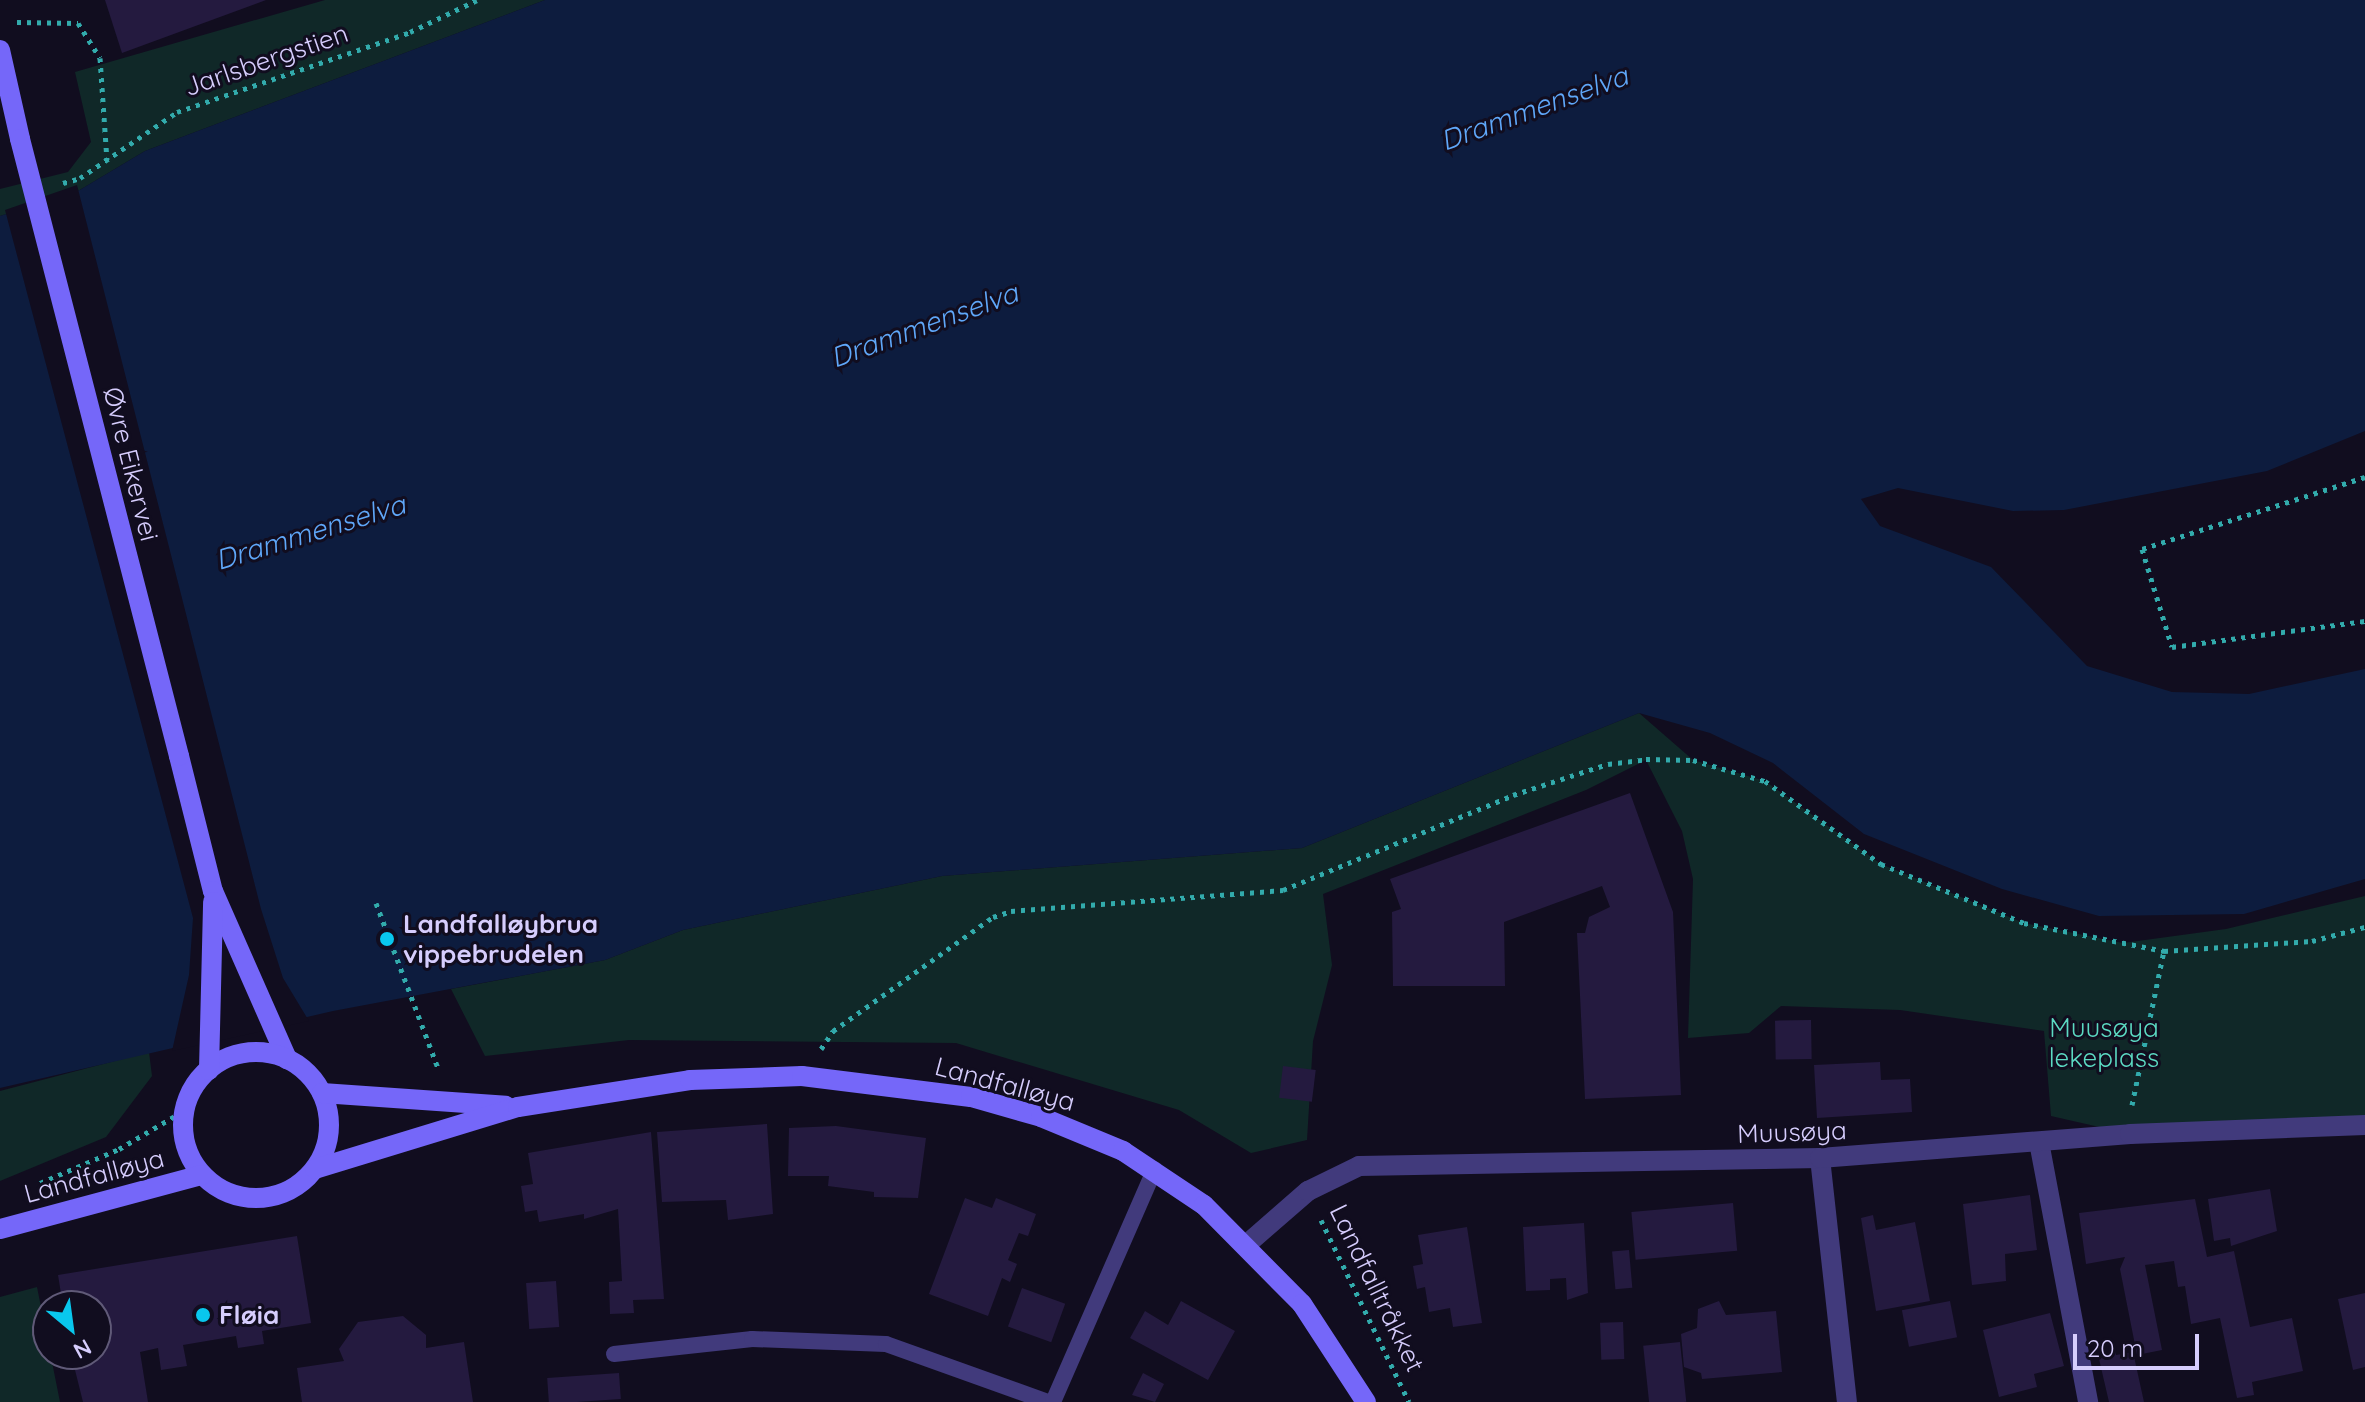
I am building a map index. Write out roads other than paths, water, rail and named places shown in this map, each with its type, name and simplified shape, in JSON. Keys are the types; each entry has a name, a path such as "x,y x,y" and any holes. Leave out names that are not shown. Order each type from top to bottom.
{"main road":[{"name":"Øvre Eikervei","path":"0,50 20,139 213,891 287,1059"},
{"name":"Øvre Eikervei","path":"210,1060 213,891"},
{"path":"238,1054 287,1059 322,1093 329,1132 315,1169 296,1187 271,1197 244,1198 218,1188 202,1175 186,1147 185,1110 195,1086 210,1060 238,1054"},
{"name":"Landfalløya","path":"315,1169 518,1107 690,1080 802,1076 971,1097 1088,1135 1155,1169 1246,1245 1302,1304 1366,1402"},
{"name":"Landfalløya","path":"322,1093 518,1107"},
{"name":"Landfalløya","path":"0,1229 202,1175"}],"street":[{"name":"Muusøya","path":"1246,1245 1308,1191 1359,1166 1820,1158 2130,1134 2365,1125"},
{"path":"2039,1142 2088,1402"},
{"path":"1820,1158 1847,1402"}],"lane":[{"path":"614,1354 752,1339 886,1344 1050,1402 1155,1169"}],"water":[{"name":"Drammenselva","path":"545,0 2365,0 2365,431 2267,471 2064,510 2013,511 1898,488 1861,499 1880,526 1991,567 2087,666 2172,692 2249,694 2365,669 2365,879 2244,914 2099,916 2002,889 1864,834 1773,763 1710,733 1639,713 1302,848 942,876 683,930 605,960 333,1011 0,1088 0,216 73,194 145,151"}],"place":[{"name":"Landfalløybrua vippebrudelen","path":"387,939"},
{"name":"Fløia","path":"203,1315"}],"park label":[{"name":"Muusøya lekeplass","path":"2104,1043"}]}
